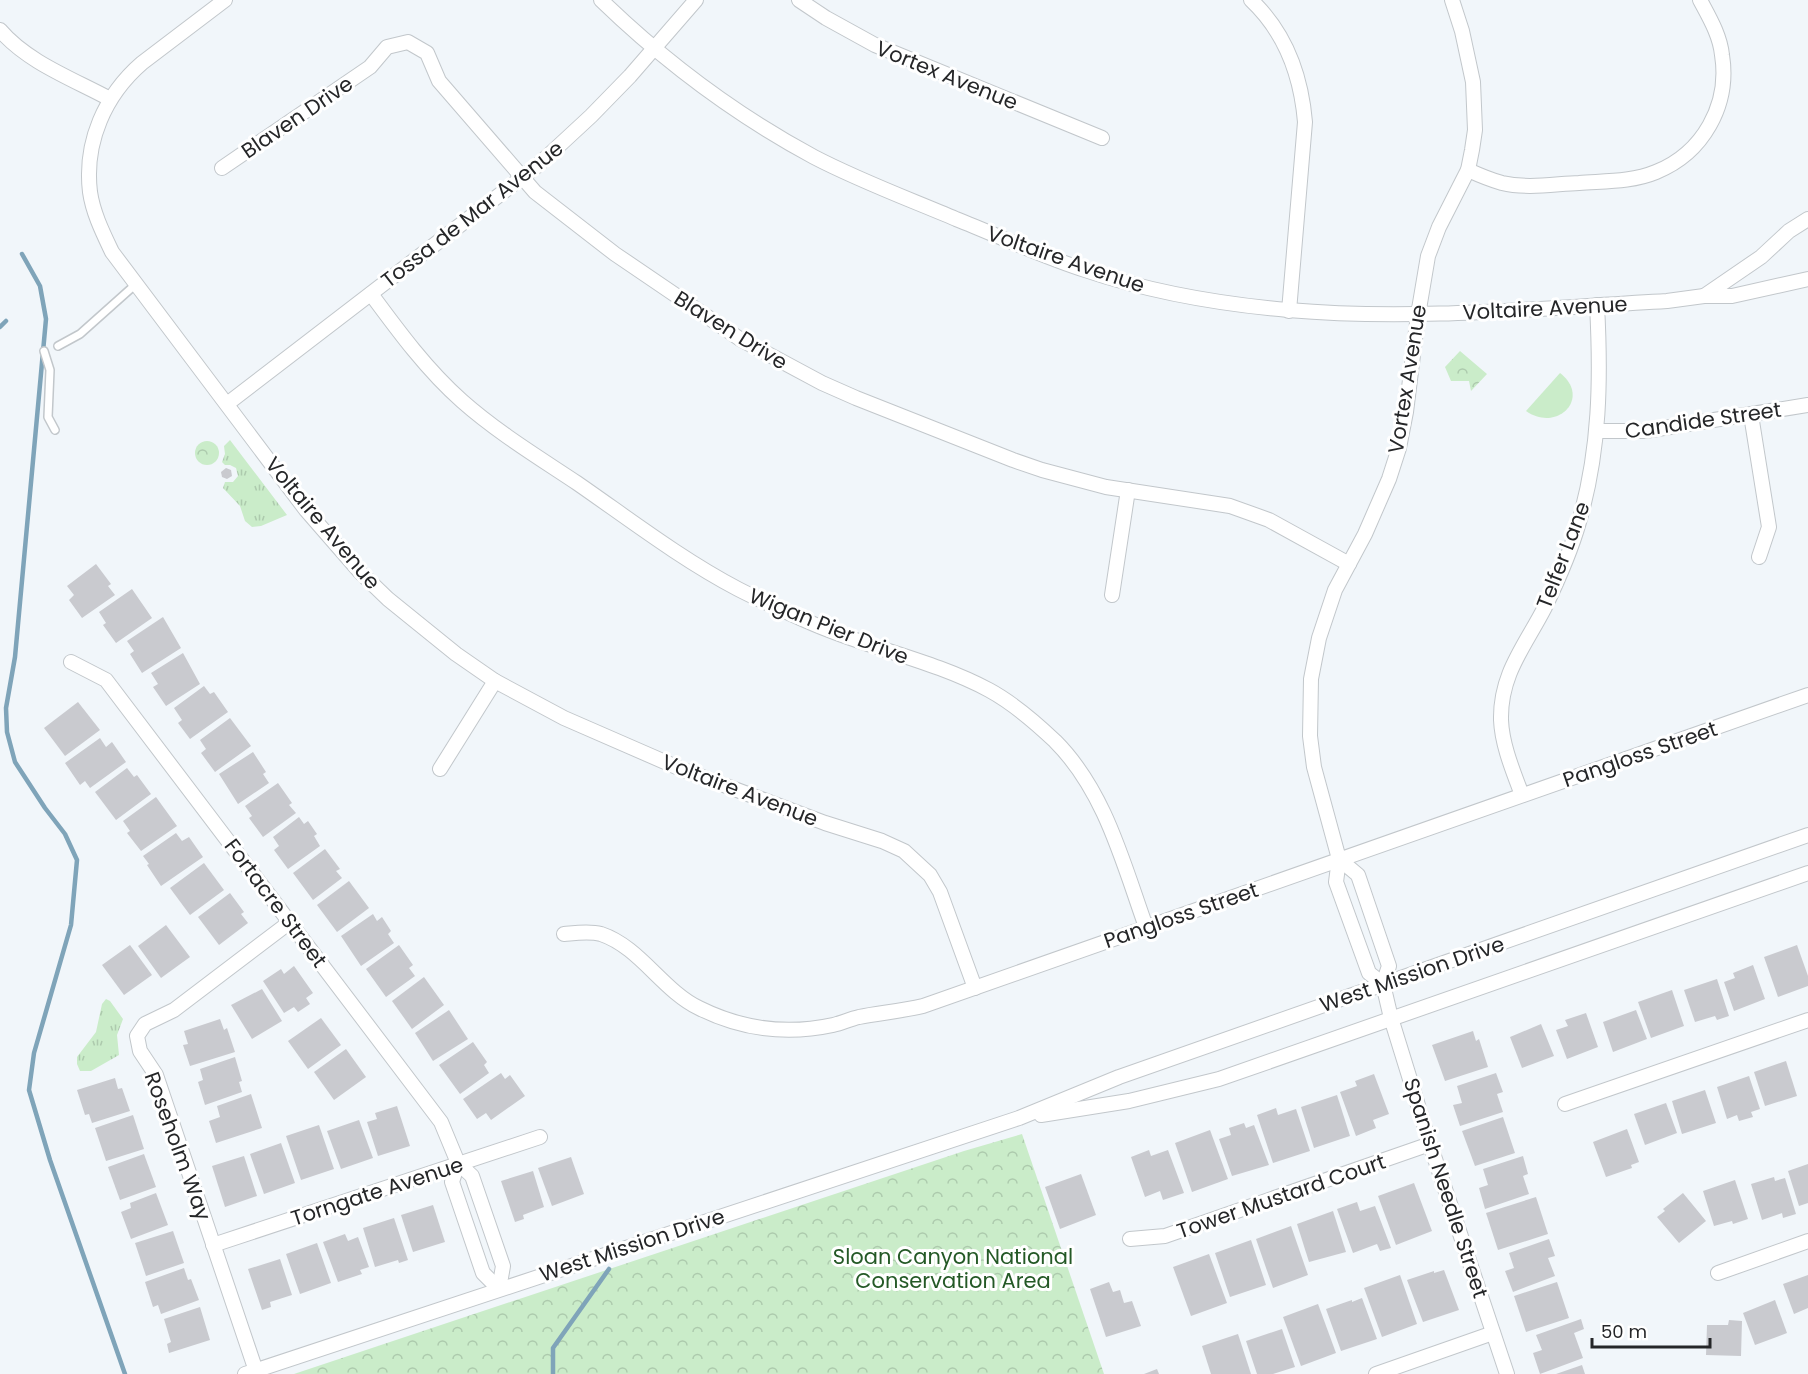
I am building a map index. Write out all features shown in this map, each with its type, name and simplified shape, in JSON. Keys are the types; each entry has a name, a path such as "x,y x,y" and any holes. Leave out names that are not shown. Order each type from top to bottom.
{"street":[{"name":"Voltaire Avenue","path":"225,0 142,63 110,99 98,126 91,152 90,192 101,230 112,252 306,510 360,572 420,626 495,681 564,718 681,769 904,851 930,875 940,892 975,988"},
{"name":"Voltaire Avenue","path":"601,0 654,49 721,99 788,142 851,175 1083,270 1164,292 1220,302 1289,310 1418,315 1732,296 1808,279"},
{"name":"Tossa de Mar Avenue","path":"226,404 522,178 584,123 654,49 696,0"},
{"name":"Vortex Avenue","path":"799,0 875,45 1102,138"},
{"path":"1251,0 1283,40 1292,60 1303,102 1305,122 1289,310"},
{"name":"Vortex Avenue","path":"1383,984 1369,973 1336,882 1339,859 1314,767 1310,707 1311,679 1319,638 1335,590 1379,504 1399,448 1428,256 1439,227 1468,170 1475,130 1475,103 1469,59 1452,0"},
{"path":"1468,170 1501,183 1523,186 1632,179 1674,164 1707,132 1722,93 1724,74 1719,39 1700,0"},
{"path":"0,30 19,48 33,57 110,99"},
{"name":"Blaven Drive","path":"222,168 370,68 387,47 408,42 427,53 439,81 522,178 552,207 624,261 740,339 822,383 974,446 1073,479 1128,490 1211,501 1248,512 1291,531 1349,564"},
{"name":"Voltaire Avenue","path":"1704,296 1761,257 1789,231 1808,219"},
{"name":"Wigan Pier Drive","path":"371,294 422,360 462,401 508,436 658,540 737,588 782,610 874,648 969,680 991,691 1025,715 1057,743 1095,796 1114,838 1146,927"},
{"name":"Telfer Lane","path":"1522,795 1504,740 1501,722 1504,689 1508,672 1557,581 1579,523 1598,430 1600,359 1596,305"},
{"name":"Candide Street","path":"1598,430 1645,431 1808,405"},
{"path":"1751,415 1769,527 1759,557"},
{"path":"1112,595 1128,490"},
{"name":"Fortacre Street","path":"71,662 106,680 441,1122 458,1163 472,1176 503,1266 499,1289"},
{"path":"440,769 495,681"},
{"name":"Pangloss Street","path":"564,934 585,932 601,934 628,950 675,993 698,1008 752,1027 778,1030 824,1026 858,1017 922,1006 1808,695"},
{"name":"West Mission Drive","path":"250,1373 1019,1118 1119,1077 1808,835"},
{"name":"Vortex Avenue","path":"1339,859 1358,875 1389,966 1383,984 1387,1002"},
{"name":"West Mission Drive","path":"1019,1118 1129,1101 1219,1079 1808,873"},
{"name":"Roseholm Way","path":"250,1373 213,1245 156,1076 140,1051 137,1036 145,1024 174,1010 290,922"},
{"name":"Spanish Needle Street","path":"1387,1002 1430,1144 1507,1374"},
{"path":"1565,1104 1808,1020"},
{"name":"Torngate Avenue","path":"213,1245 540,1137"},
{"name":"Tower Mustard Court","path":"1130,1239 1165,1236 1430,1144"},
{"name":"Fortacre Street","path":"458,1163 452,1182 483,1273 499,1289"},
{"path":"1718,1273 1808,1241"},
{"path":"1376,1374 1493,1333"}],"lane":[{"path":"58,346 80,334 136,284"},
{"path":"44,351 50,370 48,417 54,430"}],"green space":[{"path":"1460,351 1487,374 1471,391 1469,381 1451,381 1445,367"},
{"path":"1560,373 1569,383 1573,393 1567,410 1549,418 1538,417 1526,411"},
{"path":"230,440 287,515 261,526 252,527 245,521 240,506 223,488 225,482 233,482 238,476 236,468 222,462 225,454 224,446"},
{"path":"207,441 215,445 219,453 215,461 207,465 199,461 195,453 199,445"},
{"path":"106,999 123,1019 117,1035 119,1055 91,1071 80,1071 77,1057 96,1032 102,1004"},
{"name":"Sloan Canyon National Conservation Area","path":"1022,1134 1104,1374 294,1374 964,1151"}],"building":[{"path":"226,468 231,470 232,476 227,479 222,477 221,472"},
{"path":"96,564 111,584 108,586 115,595 82,618 69,600 74,595 67,586"},
{"path":"132,589 152,618 116,643 103,625 106,623 99,612"},
{"path":"163,617 181,648 142,673 130,654 134,651 127,641"},
{"path":"183,653 200,684 166,706 153,687 158,684 151,673"},
{"path":"204,686 210,694 214,692 228,712 190,739 178,723 182,720 174,708"},
{"path":"78,702 100,730 65,756 44,728"},
{"path":"230,718 251,746 215,772 201,753 206,749 200,740"},
{"path":"100,738 106,747 112,742 126,762 90,788 85,781 80,785 65,763"},
{"path":"253,752 266,772 263,774 269,783 238,804 219,774"},
{"path":"127,768 134,777 137,775 151,794 116,820 95,792"},
{"path":"278,783 292,803 289,805 296,813 263,837 249,818 252,816 245,806"},
{"path":"156,797 177,826 141,851 127,833 130,831 123,821"},
{"path":"299,817 304,824 308,821 317,834 314,836 320,846 288,869 274,850 279,846 273,837"},
{"path":"176,833 182,841 189,837 203,857 161,886 143,856"},
{"path":"325,849 340,869 336,871 342,878 313,900 293,873"},
{"path":"204,863 224,890 190,915 170,888"},
{"path":"349,881 369,908 337,932 317,905"},
{"path":"230,893 244,912 241,914 248,923 219,945 198,917"},
{"path":"373,914 377,921 382,917 391,931 388,934 394,943 361,966 341,936"},
{"path":"166,925 190,957 161,978 138,946"},
{"path":"130,945 152,975 124,995 102,965"},
{"path":"399,945 413,965 409,968 415,976 386,997 366,969"},
{"path":"1797,945 1808,976 1808,986 1778,997 1764,957"},
{"path":"1753,965 1765,999 1734,1011 1724,982 1735,978 1733,973"},
{"path":"294,966 313,993 306,998 310,1004 298,1012 294,1007 284,1013 263,981 281,969 284,974"},
{"path":"424,977 444,1005 412,1029 392,1001"},
{"path":"1717,979 1729,1016 1717,1020 1715,1016 1695,1022 1684,990"},
{"path":"262,989 282,1021 252,1039 231,1005"},
{"path":"1672,990 1684,1026 1651,1038 1638,1002"},
{"path":"449,1010 468,1039 433,1061 415,1033"},
{"path":"1636,1010 1647,1039 1613,1052 1603,1022"},
{"path":"1586,1013 1598,1047 1567,1059 1556,1030 1568,1026 1565,1020"},
{"path":"321,1018 341,1045 308,1069 288,1041"},
{"path":"220,1019 224,1030 227,1028 235,1052 190,1066 183,1045 188,1044 184,1031"},
{"path":"1541,1024 1554,1056 1522,1068 1510,1037"},
{"path":"1473,1031 1476,1041 1479,1039 1488,1067 1445,1081 1432,1045"},
{"path":"473,1042 487,1062 484,1065 489,1073 460,1094 439,1065"},
{"path":"346,1049 366,1077 334,1100 314,1072"},
{"path":"235,1057 242,1081 239,1082 242,1092 205,1105 198,1082 203,1080 200,1069"},
{"path":"1786,1061 1797,1096 1765,1106 1754,1072"},
{"path":"501,1073 505,1079 510,1075 525,1096 491,1120 486,1113 477,1119 463,1099"},
{"path":"1496,1073 1503,1092 1497,1094 1503,1112 1460,1126 1453,1105 1462,1103 1457,1086"},
{"path":"1374,1074 1389,1114 1373,1120 1376,1128 1356,1136 1340,1092 1357,1086 1355,1081"},
{"path":"1749,1076 1760,1109 1751,1112 1753,1117 1739,1121 1737,1115 1727,1119 1717,1087"},
{"path":"115,1078 118,1089 122,1088 130,1111 92,1123 89,1114 85,1115 77,1090"},
{"path":"1705,1090 1716,1123 1682,1134 1672,1101"},
{"path":"251,1094 262,1128 216,1143 209,1121 220,1117 217,1106"},
{"path":"1337,1095 1350,1136 1314,1148 1301,1107"},
{"path":"1666,1103 1677,1133 1645,1145 1634,1114"},
{"path":"397,1106 410,1146 378,1156 367,1122 377,1119 375,1113"},
{"path":"1276,1108 1278,1115 1296,1109 1310,1151 1273,1163 1257,1115"},
{"path":"133,1115 144,1149 106,1161 95,1128"},
{"path":"1503,1117 1515,1153 1475,1166 1462,1131"},
{"path":"359,1120 373,1158 341,1169 327,1131"},
{"path":"1244,1123 1246,1128 1254,1125 1269,1165 1232,1176 1219,1139 1231,1135 1229,1128"},
{"path":"319,1125 334,1169 301,1180 286,1136"},
{"path":"1627,1129 1639,1162 1631,1165 1632,1168 1606,1177 1593,1142"},
{"path":"1210,1130 1228,1179 1192,1192 1175,1143"},
{"path":"281,1143 295,1183 264,1194 250,1154"},
{"path":"1149,1150 1151,1156 1168,1150 1184,1193 1163,1200 1160,1191 1145,1197 1131,1157"},
{"path":"144,1154 156,1187 120,1200 108,1167"},
{"path":"244,1156 257,1196 225,1207 212,1166"},
{"path":"1523,1156 1528,1174 1523,1176 1529,1194 1485,1209 1479,1188 1488,1185 1483,1169"},
{"path":"571,1157 584,1194 552,1206 538,1168"},
{"path":"1808,1164 1808,1203 1799,1206 1788,1171"},
{"path":"533,1171 544,1207 523,1215 524,1219 515,1222 501,1181"},
{"path":"1081,1174 1096,1215 1060,1229 1045,1187"},
{"path":"1774,1177 1775,1181 1785,1178 1796,1214 1783,1218 1782,1213 1762,1220 1751,1184"},
{"path":"1735,1180 1748,1219 1733,1224 1732,1221 1714,1226 1703,1191"},
{"path":"1414,1183 1432,1231 1396,1245 1378,1196"},
{"path":"156,1193 168,1225 131,1239 121,1212 131,1208 130,1203"},
{"path":"1683,1193 1706,1221 1679,1243 1657,1217 1665,1211 1663,1209"},
{"path":"1536,1197 1548,1234 1498,1250 1486,1213"},
{"path":"1357,1202 1360,1211 1375,1206 1391,1248 1380,1251 1377,1244 1353,1253 1337,1209"},
{"path":"433,1205 445,1242 413,1252 401,1215"},
{"path":"1333,1211 1346,1252 1309,1262 1297,1224"},
{"path":"394,1218 408,1260 399,1263 398,1260 375,1267 363,1228"},
{"path":"1291,1226 1308,1275 1273,1288 1256,1239"},
{"path":"173,1231 184,1263 146,1276 135,1243"},
{"path":"345,1234 348,1241 358,1237 369,1267 360,1270 362,1274 338,1282 323,1242"},
{"path":"1549,1239 1555,1256 1548,1258 1555,1276 1513,1292 1505,1271 1514,1268 1509,1253"},
{"path":"1251,1240 1266,1285 1230,1297 1215,1253"},
{"path":"317,1243 331,1283 300,1294 286,1254"},
{"path":"1209,1254 1227,1303 1191,1316 1173,1267"},
{"path":"280,1259 292,1295 270,1302 271,1307 262,1310 248,1269"},
{"path":"184,1268 199,1300 161,1314 158,1305 153,1307 145,1282"},
{"path":"1444,1270 1459,1310 1423,1322 1407,1280"},
{"path":"1400,1275 1417,1324 1382,1337 1364,1288"},
{"path":"1808,1275 1808,1308 1794,1314 1783,1284"},
{"path":"1109,1282 1113,1292 1120,1290 1124,1303 1132,1301 1141,1326 1106,1337 1090,1289"},
{"path":"1557,1282 1569,1318 1526,1332 1514,1296"},
{"path":"1362,1298 1377,1339 1341,1351 1326,1309"},
{"path":"1775,1300 1787,1333 1755,1345 1743,1313"},
{"path":"1318,1304 1336,1353 1301,1366 1283,1317"},
{"path":"200,1307 210,1340 169,1353 167,1344 171,1342 164,1319"},
{"path":"1581,1319 1584,1329 1574,1333 1583,1358 1540,1374 1533,1353 1542,1350 1536,1335"},
{"path":"1729,1320 1742,1321 1741,1356 1706,1355 1707,1325 1728,1325"},
{"path":"1282,1329 1295,1367 1273,1374 1257,1374 1246,1341"},
{"path":"1238,1334 1251,1374 1211,1374 1202,1346"},
{"path":"1582,1365 1585,1374 1556,1374"},
{"path":"1157,1369 1159,1374 1144,1374"}],"waterway":[{"path":"22,254 40,286 46,319 15,657 6,708 7,732 15,762 65,834 77,860 71,925 34,1053 29,1090 50,1160 125,1374"},
{"path":"0,327 6,321"},
{"path":"553,1374 553,1348 609,1269"}]}
